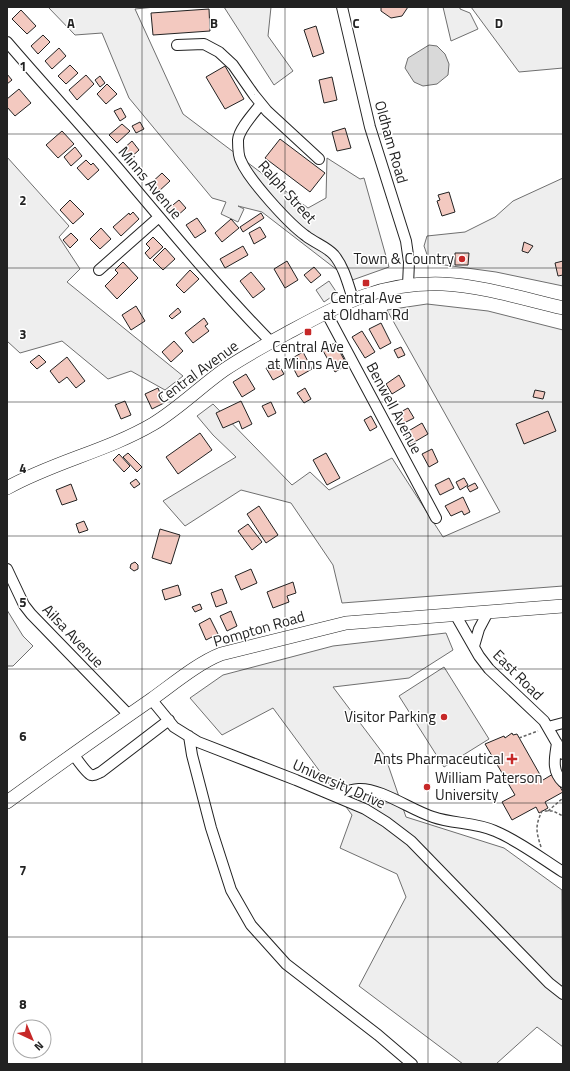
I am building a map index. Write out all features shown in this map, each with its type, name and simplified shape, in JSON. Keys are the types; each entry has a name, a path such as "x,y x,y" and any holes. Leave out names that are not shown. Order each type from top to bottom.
{"main road":[{"name":"Central Avenue","path":"7,488 23,479 121,440 151,425 162,419 224,370 326,312 372,292 408,285 445,284 467,287 563,308"},
{"name":"Pompton Road","path":"7,802 151,699 214,657 233,650 346,623 563,606"}],"street":[{"name":"Oldham Road","path":"342,7 370,127 406,241 410,262 408,285"},
{"name":"Minns Avenue","path":"7,42 36,76 62,103 204,270 271,342"},
{"path":"177,45 204,44 219,52 233,64 266,111 319,159"},
{"name":"Ralph Street","path":"261,104 245,125 238,139 240,159 252,178 296,228 332,254 340,264 353,299"},
{"path":"99,270 159,217"},
{"name":"Benwell Avenue","path":"326,312 436,518"},
{"name":"Ailsa Avenue","path":"7,569 24,605 31,614 129,714"},
{"name":"East Road","path":"474,646 479,629 488,612"},
{"name":"East Road","path":"455,614 479,656 489,669 544,721 563,754"},
{"name":"University Drive","path":"151,699 174,726 198,742 365,809 386,822 411,841 549,983 563,994"},
{"path":"73,754 91,775 95,775 169,720"},
{"path":"548,727 563,723"},
{"path":"189,736 192,755 210,828 232,890 250,925 286,964 378,1035 412,1064"},
{"path":"557,743 554,765 559,778 563,782"},
{"path":"332,795 359,789 376,791 432,817 451,822 478,825 495,830 563,872"}],"path":[{"path":"519,738 548,727"},
{"path":"548,811 563,798"},
{"path":"542,858 542,848 537,833 537,823 542,811 553,812 563,816"}],"shaded area":[{"path":"48,7 155,7 135,9 183,114 308,208 326,198 327,158 360,179 364,178 389,267 344,283 341,273 262,212 238,206 244,209 238,222 221,214 226,202 212,198 129,98 102,33 75,35"},
{"path":"224,7 271,7 268,36 293,71 274,85"},
{"path":"443,7 460,7 460,9 470,13 478,29 451,41"},
{"path":"471,7 563,7 563,68 519,72"},
{"path":"429,45 437,46 445,54 449,64 448,75 437,84 423,86 414,82 405,68 408,58"},
{"path":"7,157 69,226 59,237 80,269 67,282 183,376 165,390 131,371 108,379 62,341 20,353 7,341"},
{"path":"563,178 563,286 496,272 430,263 424,246 427,236 465,232 495,217 513,201"},
{"path":"329,281 337,293 324,302 316,290"},
{"path":"427,304 488,311 563,330 563,586 342,603 333,565 291,503 241,490 185,526 163,501 236,457 213,435 197,416 213,404 292,485 310,472 329,490 392,458 443,537 500,512 387,310"},
{"path":"7,610 23,636 33,646 13,666 7,666"},
{"path":"446,633 453,650 409,678 333,687 385,756 406,817 504,848 562,890 563,1047 537,1027 496,1064 463,1064 359,986 406,897 397,874 340,848 352,815 273,708 222,735 190,698 223,675 333,646"},
{"name":"Visitor Parking","path":"444,667 489,739 444,767 399,696"}],"building":[{"path":"381,7 408,7 402,16 391,18 381,11"},
{"path":"209,9 210,31 153,35 151,13"},
{"path":"21,10 36,26 27,34 12,19"},
{"path":"316,26 324,53 313,57 304,30"},
{"path":"43,35 50,42 38,54 31,46"},
{"path":"59,48 66,56 52,69 45,61"},
{"path":"70,65 78,73 66,84 58,76"},
{"path":"225,66 244,99 225,109 206,77"},
{"path":"7,74 12,80 7,84"},
{"path":"86,75 94,84 77,100 69,90"},
{"path":"100,76 105,83 100,87 95,80"},
{"path":"332,77 337,100 324,103 319,80"},
{"path":"107,84 117,94 106,104 97,94"},
{"path":"19,89 31,103 15,116 7,107 7,99"},
{"path":"121,108 126,117 120,121 114,111"},
{"path":"140,122 144,129 136,133 132,126"},
{"path":"122,124 130,131 117,143 109,135"},
{"path":"345,128 351,148 337,151 332,132"},
{"path":"62,131 74,144 58,158 46,145"},
{"path":"280,139 325,173 310,192 265,158"},
{"path":"132,141 139,150 129,159 122,150"},
{"path":"75,147 82,156 71,166 64,157"},
{"path":"86,160 91,165 93,163 99,170 88,180 77,168"},
{"path":"162,173 170,181 158,192 150,184"},
{"path":"449,192 455,212 442,216 437,201 440,200 438,195"},
{"path":"70,200 84,214 73,224 60,210"},
{"path":"179,200 186,208 176,217 168,209"},
{"path":"133,212 139,219 121,236 113,227 129,213 130,215"},
{"path":"261,213 264,218 243,232 240,227"},
{"path":"197,218 206,231 195,238 186,225"},
{"path":"231,219 239,228 222,242 215,233"},
{"path":"260,227 266,237 254,244 249,233"},
{"path":"101,228 111,239 100,249 90,239"},
{"path":"71,233 78,240 70,248 63,240"},
{"path":"153,237 163,247 150,259 145,253 150,248 146,244"},
{"path":"524,242 533,246 528,253 522,251"},
{"path":"243,246 248,255 225,268 220,259"},
{"path":"165,248 175,259 163,270 153,260"},
{"name":"Town & Country","path":"455,253 469,253 468,265 455,265"},
{"path":"287,261 298,280 285,288 274,269"},
{"path":"563,261 563,275 558,276 555,263"},
{"path":"123,262 138,278 117,299 105,286 118,273 115,270"},
{"path":"314,267 321,275 311,283 304,275"},
{"path":"190,270 199,279 184,293 176,285"},
{"path":"251,272 265,289 253,298 240,281"},
{"path":"136,306 145,321 131,330 122,315"},
{"path":"178,308 181,312 172,319 169,316"},
{"path":"204,318 208,324 205,326 209,331 193,343 185,333"},
{"path":"381,323 391,343 380,349 369,329"},
{"path":"362,331 375,352 365,358 352,337"},
{"path":"174,341 183,351 171,362 162,352"},
{"path":"335,343 347,365 335,372 322,349"},
{"path":"401,347 405,355 398,358 394,350"},
{"path":"303,352 312,369 298,377 289,360"},
{"path":"39,355 46,362 37,369 30,362"},
{"path":"67,357 85,381 76,388 67,377 59,383 50,371"},
{"path":"277,362 284,374 273,380 266,368"},
{"path":"246,374 255,389 242,397 233,382"},
{"path":"399,375 405,386 392,394 386,384"},
{"path":"158,388 164,403 152,409 145,394"},
{"path":"305,388 311,399 304,403 297,393"},
{"path":"535,390 545,392 543,399 533,397"},
{"path":"125,401 131,415 121,419 115,405"},
{"path":"241,401 252,424 242,429 239,421 223,428 216,413"},
{"path":"271,402 276,413 268,417 262,406"},
{"path":"408,408 414,418 400,425 395,415"},
{"path":"548,411 556,431 524,444 516,424"},
{"path":"371,416 377,427 370,431 364,420"},
{"path":"422,423 428,434 411,444 405,433"},
{"path":"200,433 212,450 178,474 166,457"},
{"path":"432,449 438,462 429,467 422,454"},
{"path":"128,453 142,467 137,472 123,457"},
{"path":"326,453 340,478 327,485 313,460"},
{"path":"119,454 130,466 124,472 113,460"},
{"path":"449,478 454,488 440,495 435,485"},
{"path":"464,478 468,485 460,490 456,482"},
{"path":"136,479 140,484 134,488 130,483"},
{"path":"475,483 478,488 470,492 467,487"},
{"path":"71,484 77,500 62,505 56,490"},
{"path":"463,497 470,512 464,515 462,511 451,516 445,506"},
{"path":"259,506 278,535 266,543 247,514"},
{"path":"84,521 88,530 79,533 76,524"},
{"path":"248,524 262,542 252,550 238,531"},
{"path":"160,529 180,535 171,564 152,558"},
{"path":"135,562 138,565 138,569 134,571 130,568 131,564"},
{"path":"251,569 257,583 241,590 235,576"},
{"path":"293,582 296,593 287,596 289,602 273,608 267,592"},
{"path":"178,585 181,595 165,600 162,590"},
{"path":"222,589 227,603 216,607 211,593"},
{"path":"200,604 202,609 195,612 192,607"},
{"path":"231,611 237,626 227,631 220,616"},
{"path":"210,618 218,634 206,640 199,624"},
{"path":"512,733 513,735 517,734 543,780 553,774 563,792 545,802 548,808 539,813 536,807 512,820 502,802 515,795 485,744 504,736 505,738"}],"place":[{"name":"Town & Country","path":"462,259"},
{"name":"Central Ave at Oldham Rd","path":"366,283"},
{"name":"Central Ave at Minns Ave","path":"308,332"},
{"name":"Visitor Parking","path":"444,717"},
{"name":"Ants Pharmaceutical","path":"512,759"},
{"name":"William Paterson University","path":"427,787"}]}
